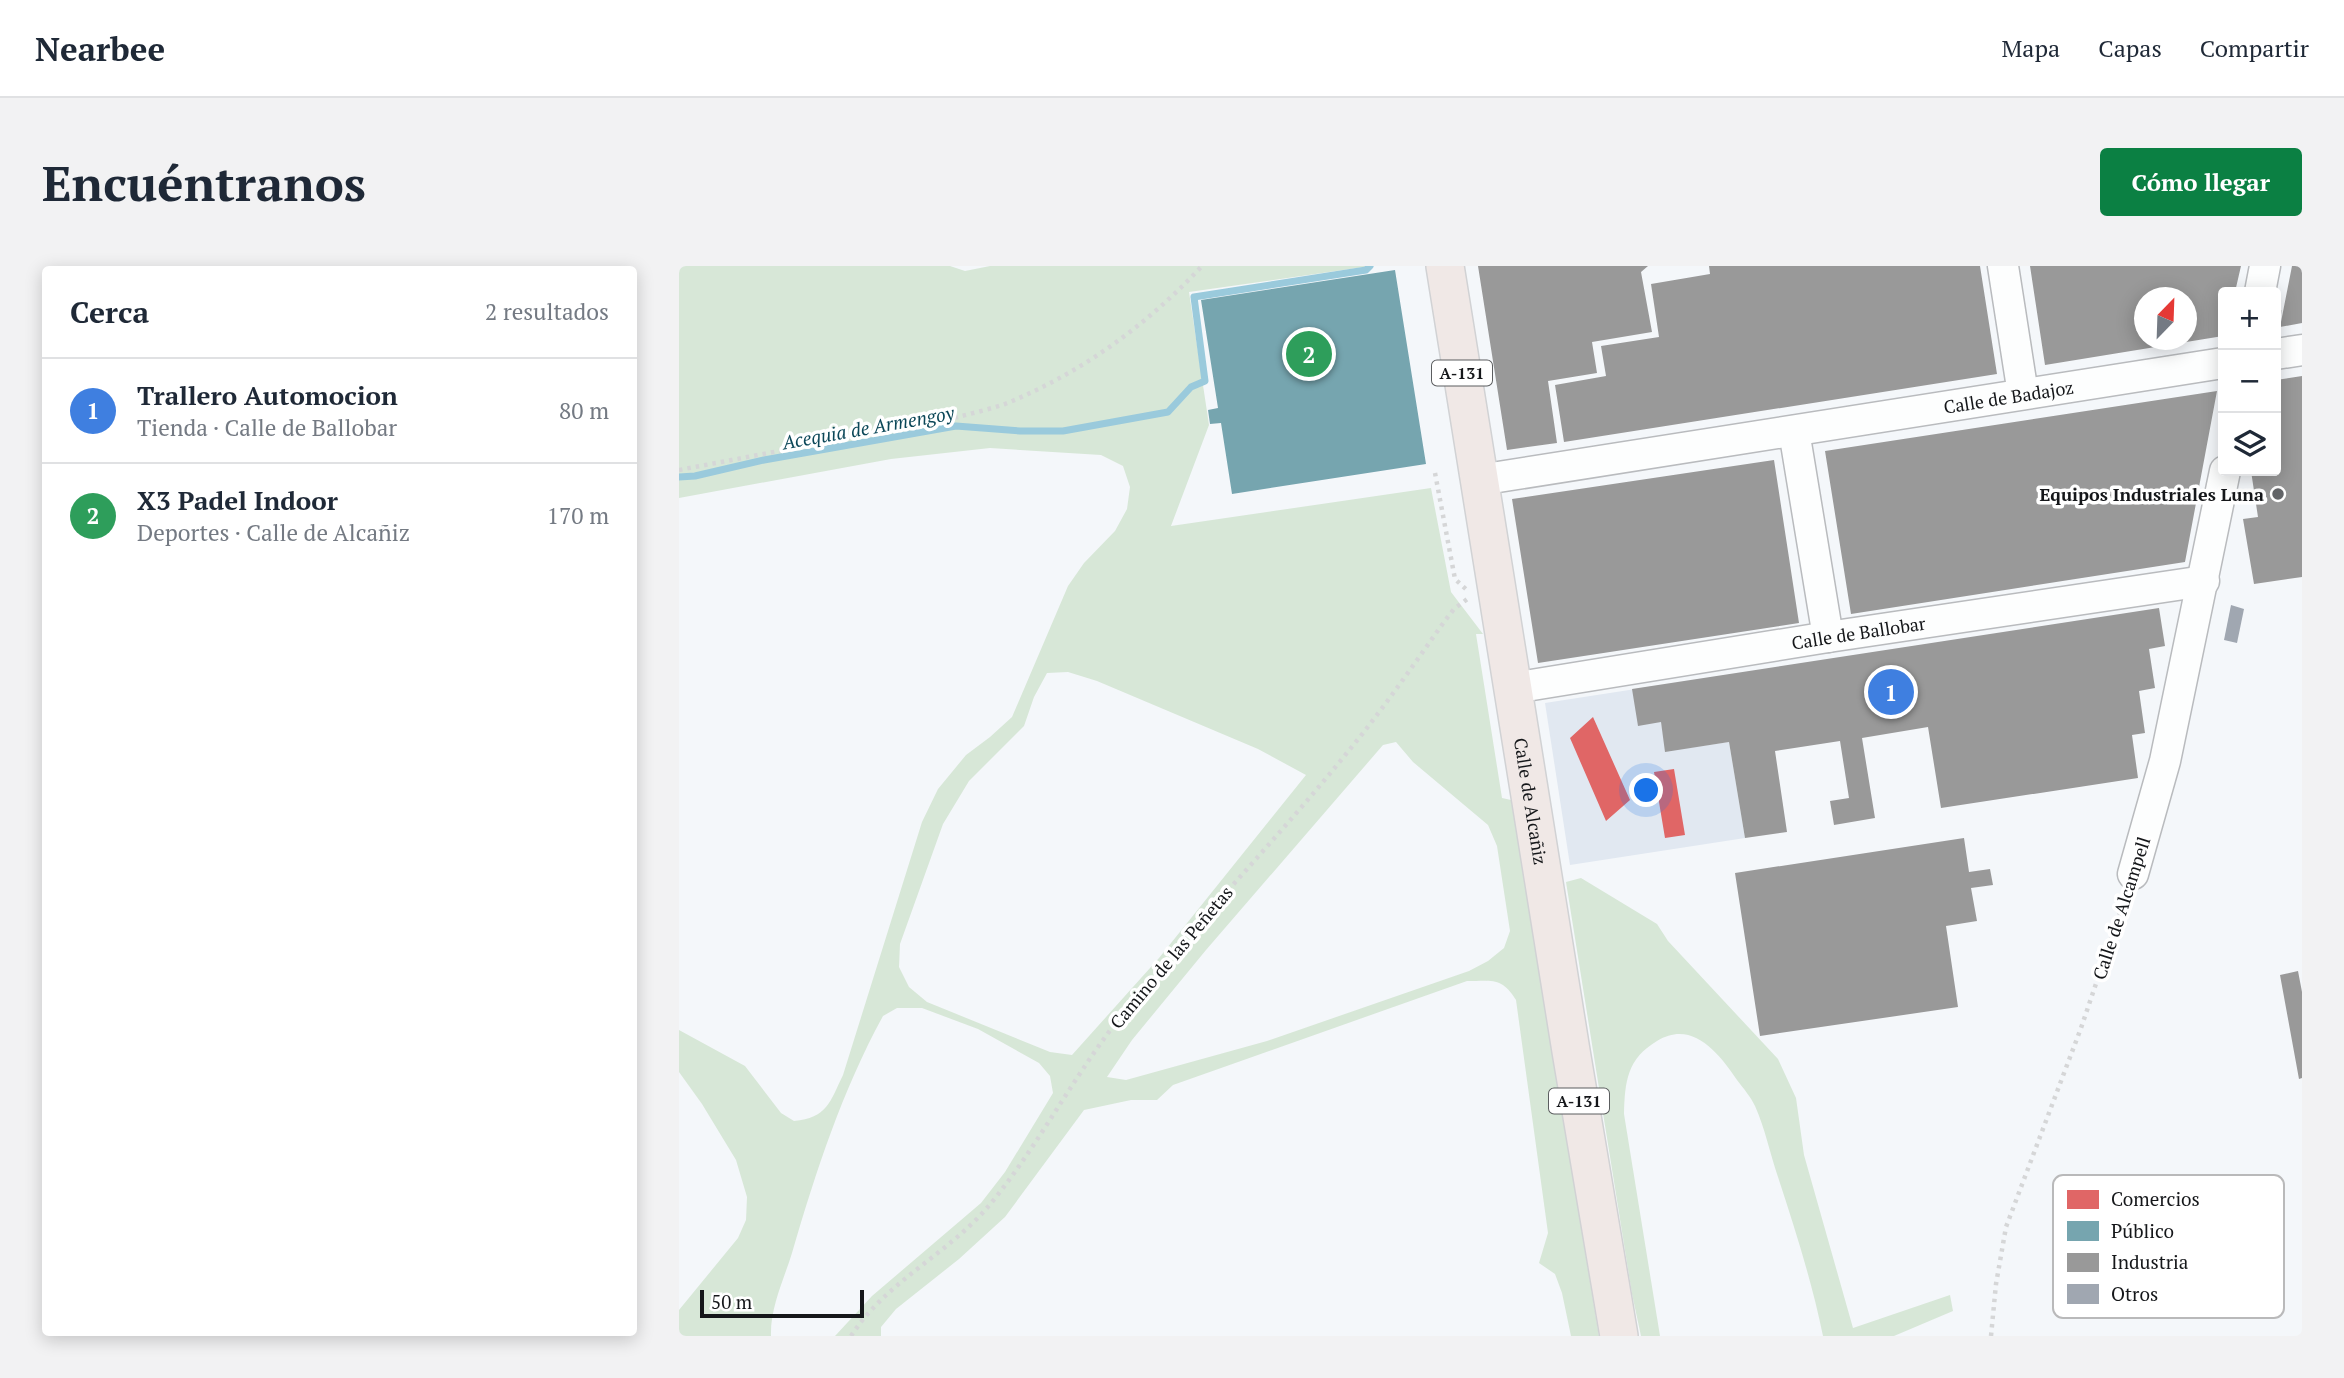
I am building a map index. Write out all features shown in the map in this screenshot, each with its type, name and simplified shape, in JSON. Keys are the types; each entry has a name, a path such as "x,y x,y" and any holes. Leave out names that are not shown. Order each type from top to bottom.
{"main road":[{"name":"Calle de Alcañiz","path":"1445,266 1479,480 1483,586 1513,688 1619,1336"}],"street":[{"path":"2003,266 2023,394"},
{"path":"2261,287 2265,266"},
{"path":"2281,353 2302,350"},
{"name":"Calle de Badajoz","path":"1479,480 2218,364"},
{"path":"1794,431 1828,638"},
{"name":"Calle de Alcampell","path":"2133,874 2165,761 2224,476"},
{"name":"Calle de Ballobar","path":"1513,688 2204,581"}],"path":[{"path":"679,470 958,417 1003,404 1045,385 1135,330 1170,300 1202,266"},
{"path":"1435,473 1455,579 1483,586"},
{"name":"Camino de las Peñetas","path":"851,1336 872,1306 989,1207 1020,1166 1099,1044 1163,963 1345,755 1454,609 1483,586"},
{"name":"Calle de Alcampell","path":"1991,1336 1996,1284 2006,1227 2081,1028 2133,874"}],"shaded area":[{"path":"1655,686 1666,751 1729,742 1745,838 1570,865 1545,703"}],"green space":[{"path":"679,266 950,266 965,271 990,266 1371,266 1189,292 1209,425 1171,526 1431,488 1451,592 1483,634 1476,634 1502,798 1511,800 1599,1336 1571,1336 1555,1274 1539,1263 1548,1233 1516,1000 1506,987 1496,982 1467,981 1173,1085 1157,1100 1131,1100 1084,1110 1005,1217 959,1259 896,1309 881,1327 881,1336 835,1336 872,1296 981,1203 1005,1172 1053,1093 1050,1076 1039,1063 978,1029 922,1008 897,1008 883,1016 868,1044 831,1132 778,1294 771,1336 679,1336 679,1310 738,1238 746,1220 747,1197 736,1160 679,1072 679,1030 745,1066 781,1113 794,1121 814,1116 826,1107 843,1075 922,822 938,789 966,755 1012,717 1068,586 1084,563 1115,531 1127,509 1130,487 1123,466 1101,455 990,448 891,459 679,498","holes":["1068,672 1097,681 1258,749 1306,775 1159,958 1072,1055 1050,1052 927,1002 909,987 899,967 900,944 943,824 969,781 1024,726 1034,697 1047,673","1396,742 1413,762 1488,825 1497,846 1510,931 1504,948 1469,971 1267,1041 1126,1080 1107,1077 1132,1040 1206,950 1383,745"]},
{"path":"1581,878 1657,924 1668,941 1778,1059 1796,1098 1804,1155 1853,1328 1950,1295 1953,1311 1894,1336 1823,1336 1803,1256 1755,1106 1713,1050 1703,1042 1682,1034 1670,1035 1657,1041 1639,1055 1630,1072 1625,1091 1624,1114 1660,1336 1641,1336 1566,882"}],"building: Comercios":[{"path":"1593,717 1630,800 1606,821 1570,738"},
{"path":"1674,769 1685,835 1665,838 1654,772"}],"building: Público":[{"path":"1395,270 1426,464 1232,494 1221,423 1210,424 1208,410 1218,408 1201,300"}],"building: Industria":[{"path":"1478,266 1648,266 1641,272 1652,332 1592,342 1597,373 1548,381 1557,443 1507,450"},
{"path":"1709,266 1980,266 1997,374 1564,442 1555,385 1606,376 1601,346 1659,337 1651,284 1710,274"},
{"path":"2030,266 2241,266 2236,287 2218,287 2218,337 2197,340 2197,287 2134,287 2134,350 2137,350 2045,365"},
{"path":"2292,266 2302,266 2302,323 2281,327"},
{"name":"Equipos Industriales Luna","path":"2302,376 2302,577 2254,584 2243,519 2258,517 2252,476 2281,476 2281,379"},
{"path":"2217,391 2185,562 1851,614 1825,451"},
{"path":"1774,460 1799,623 1538,663 1512,499"},
{"path":"2159,608 2165,646 2149,649 2155,688 2139,691 2145,733 2132,735 2138,778 1941,808 1928,727 1862,738 1875,818 1834,825 1830,801 1849,798 1840,741 1775,751 1787,832 1745,838 1729,742 1665,752 1661,722 1638,726 1632,689"},
{"path":"1964,838 1969,872 1990,869 1993,885 1971,888 1977,921 1946,926 1958,1007 1760,1036 1735,873"},
{"path":"2298,971 2302,992 2302,1078 2299,1079 2280,975"}],"building: Otros":[{"path":"2231,605 2244,609 2237,643 2224,640"}],"waterway":[{"name":"Acequia de Armengoy","path":"679,477 956,426 1063,431 1168,412 1191,387 1205,381 1194,297 1366,270 1370,266"}],"place":[{"name":"X3 Padel Indoor","path":"1309,354"},
{"name":"Equipos Industriales Luna","path":"2278,494"},
{"name":"Trallero Automocion","path":"1891,692"}]}
